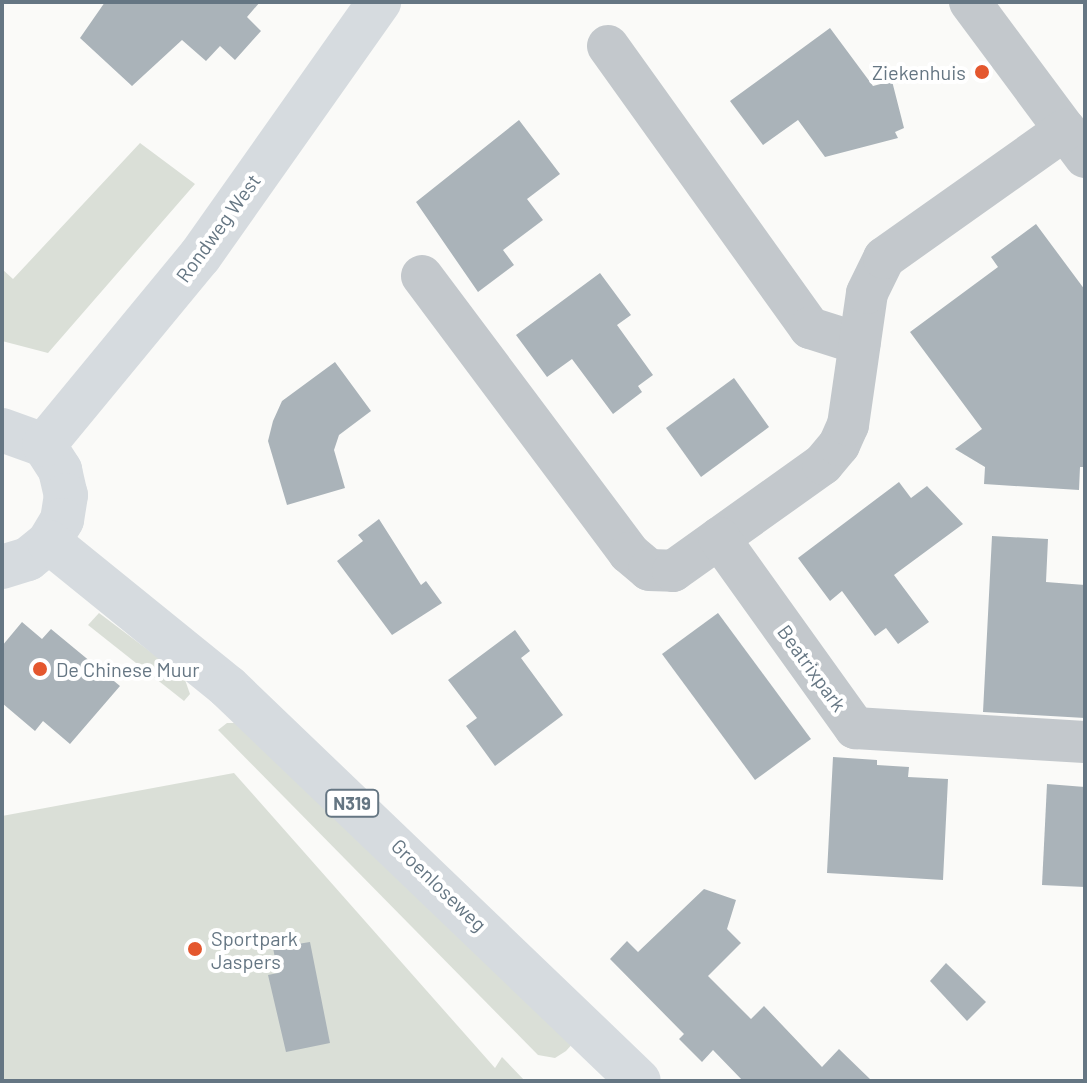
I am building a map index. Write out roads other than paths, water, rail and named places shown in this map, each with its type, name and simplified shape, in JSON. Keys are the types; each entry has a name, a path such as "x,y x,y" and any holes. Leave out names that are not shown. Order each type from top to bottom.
{"main road":[{"name":"Rondweg West","path":"44,445 200,256 379,2"},
{"path":"2,430 44,445 60,470 66,495 62,520 49,542 28,559 2,567"},
{"name":"Groenloseweg","path":"49,542 239,697 639,1081"}],"street":[{"path":"422,276 629,553 649,570 673,571 823,464 839,445 848,425 872,276 884,258 1075,144 970,2"},
{"path":"608,46 810,328 860,344"},
{"name":"Beatrixpark","path":"719,538 855,728 1085,742"}],"place":[{"name":"Ziekenhuis","path":"982,72"},
{"name":"De Chinese Muur","path":"40,669"},
{"name":"Sportpark Jaspers","path":"195,949"}]}
